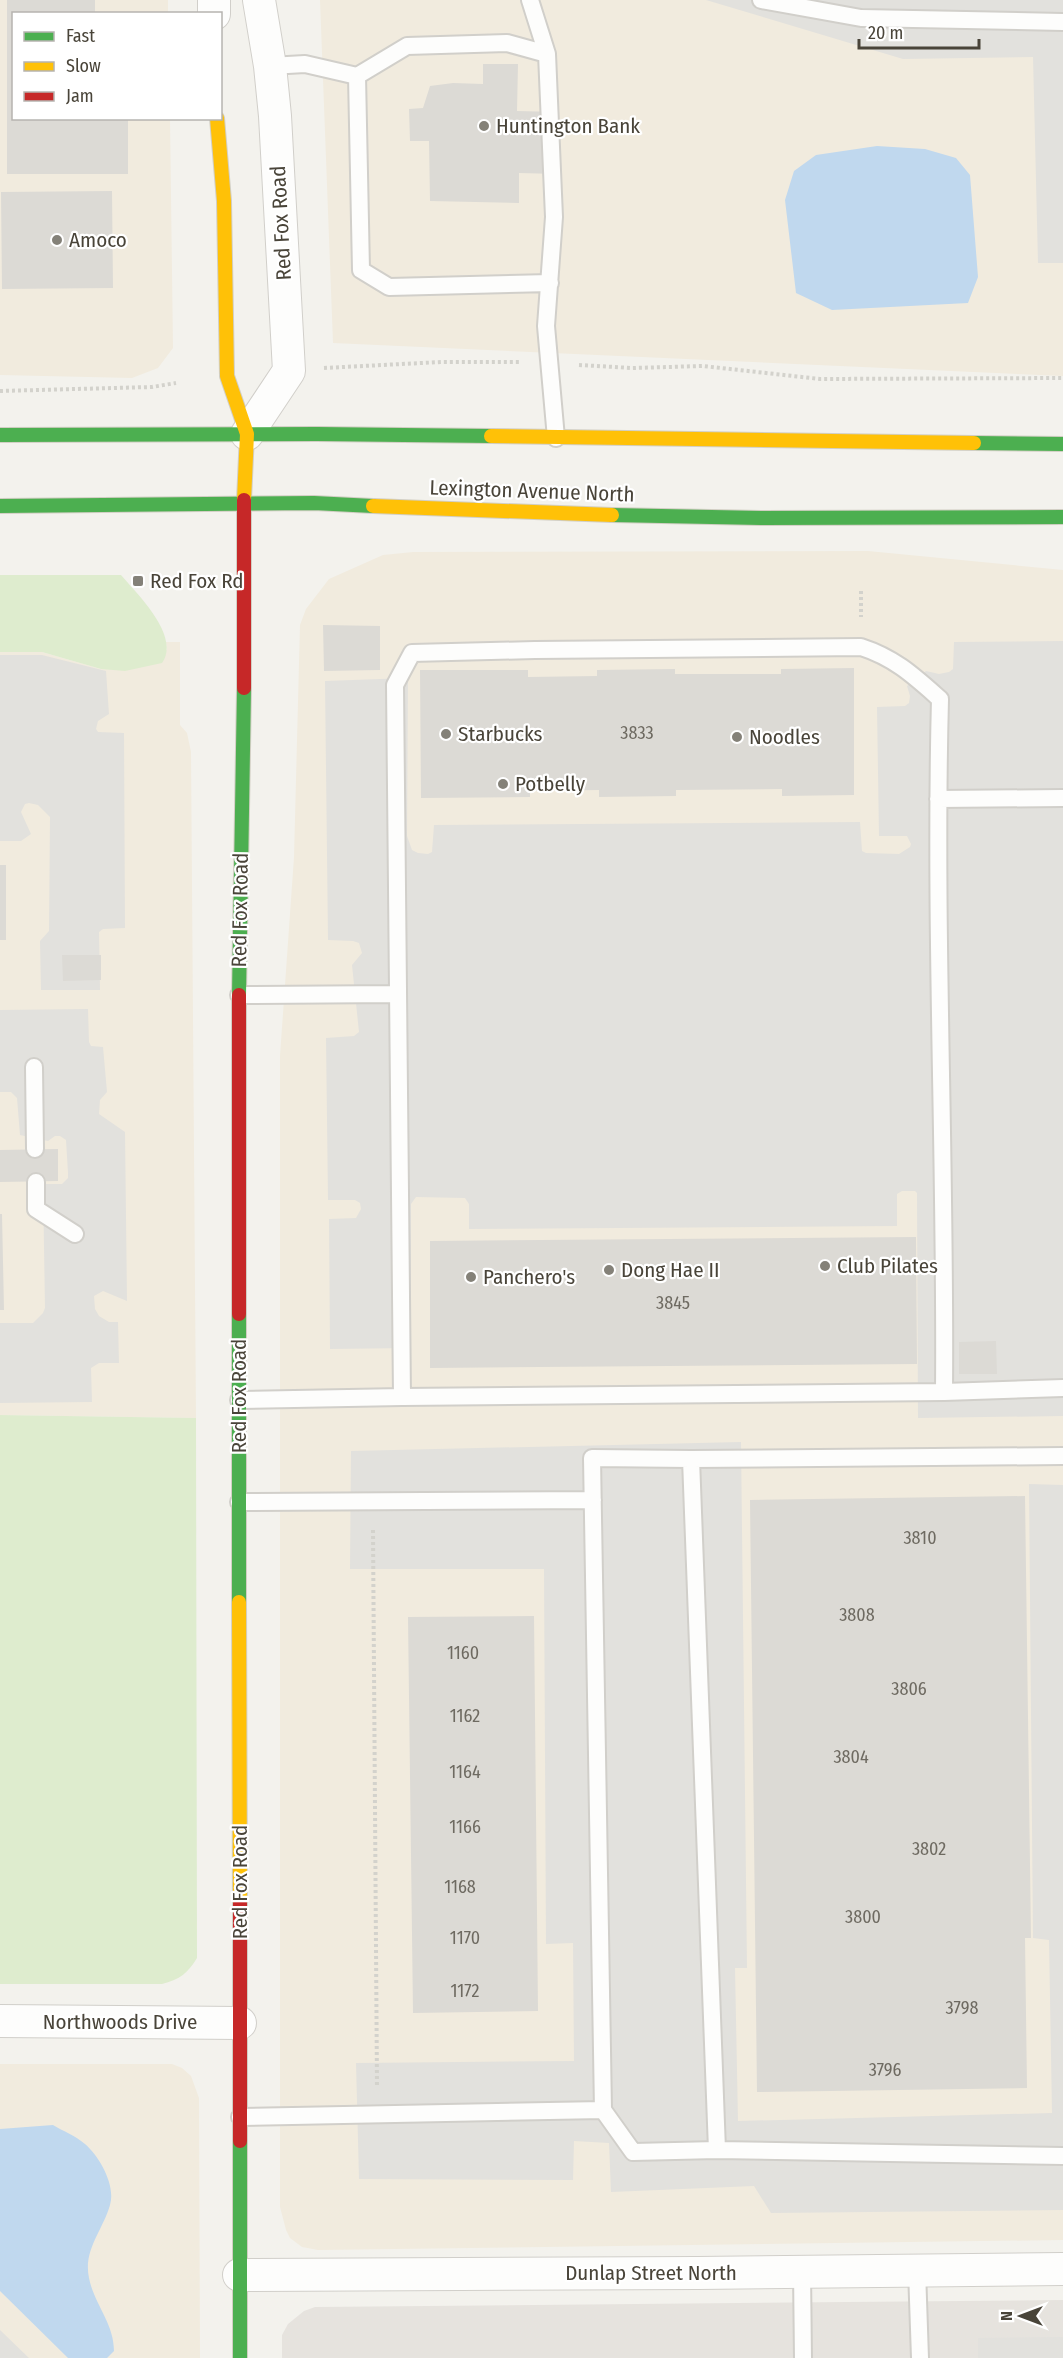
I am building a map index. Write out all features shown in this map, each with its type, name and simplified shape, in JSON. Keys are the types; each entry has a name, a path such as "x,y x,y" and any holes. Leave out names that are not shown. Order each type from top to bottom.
{"street":[{"name":"Red Fox Road","path":"248,434 289,371 275,116 270,66 259,0"},
{"name":"Red Fox Road","path":"217,120 224,201 227,376 248,434 244,503 244,720 239,995 240,2358"},
{"path":"0,435 670,437 1063,444"},
{"name":"Lexington Avenue North","path":"0,506 314,503 544,513 761,518 1063,517"},
{"name":"Northwoods Drive","path":"0,2021 240,2023"},
{"name":"Dunlap Street North","path":"239,2275 1063,2269"}],"lane":[{"path":"530,0 547,54 554,218 546,326 556,438"},
{"path":"761,0 861,18 1063,22"},
{"path":"270,66 305,64 357,76 407,46 507,43 547,54"},
{"path":"357,76 361,270 389,287 550,283"},
{"path":"402,1397 395,685 412,653 535,650 861,647 881,653 899,663 940,699 938,984 945,1283 944,1392"},
{"path":"938,799 1063,798"},
{"path":"239,995 398,994"},
{"path":"34,1066 35,1149"},
{"path":"36,1182 36,1209 75,1234"},
{"path":"239,1400 944,1392 1063,1388"},
{"path":"1063,1456 592,1458 603,2110 633,2152 717,2150 1063,2156"},
{"path":"691,1459 717,2150"},
{"path":"239,1502 593,1500"},
{"path":"240,2117 603,2110"},
{"path":"917,2270 920,2358"},
{"path":"802,2272 803,2358"}],"path":[{"path":"322,368 441,362 548,362 632,368 703,366 820,379 1063,378"},
{"path":"0,391 152,387 176,383"},
{"path":"373,1501 377,2114"}],"shaded area":[{"path":"0,0 168,0 168,12 12,12 12,120 170,120 173,348 158,368 132,378 0,375"},
{"path":"320,0 1063,0 1063,376 333,343"},
{"path":"706,0 1063,0 1063,263 1038,263 1033,57 903,59"},
{"path":"868,551 1063,570 1063,2240 318,2250 302,2247 290,2238 280,2207 280,1056 294,857 300,625 306,609 329,579 383,555 413,552"},
{"path":"1063,641 1063,1416 918,1418 917,1193 915,1191 902,1191 897,1194 897,1226 469,1229 469,1204 465,1198 416,1197 411,1204 411,1348 330,1349 329,1219 356,1218 361,1209 360,1203 355,1200 328,1200 326,1038 354,1036 359,1032 352,965 362,953 359,943 328,940 325,681 408,678 407,836 412,850 418,853 432,852 434,825 860,822 862,851 899,854 910,847 907,836 879,836 877,707 905,706 909,703 910,696 907,686 926,671 939,674 953,669 954,642"},
{"path":"166,642 180,642 180,725 187,733 191,752 196,1418 0,1415 0,652 42,652 101,669 167,650"},
{"path":"0,655 42,655 106,671 109,714 98,721 96,729 98,732 124,733 125,928 103,929 99,932 100,990 41,990 40,941 49,931 50,817 38,805 25,804 21,812 31,834 21,841 0,841"},
{"path":"88,1009 89,1042 91,1046 103,1047 107,1092 100,1100 99,1114 125,1132 127,1301 103,1291 94,1296 95,1309 99,1316 109,1322 118,1322 119,1363 99,1363 91,1368 92,1402 0,1403 0,1323 33,1323 43,1313 45,1308 43,1184 62,1184 68,1178 68,1173 66,1140 60,1136 55,1136 48,1141 20,1135 17,1098 11,1092 0,1092 0,1010"},
{"path":"741,1442 747,1968 735,1968 738,2121 1052,2113 1049,1940 1033,1938 1029,1484 1063,1485 1063,2210 771,2213 754,2186 611,2192 609,2143 574,2141 573,2180 359,2179 356,2063 574,2061 573,1943 546,1944 544,1569 350,1569 351,1451"},
{"path":"0,2064 172,2064 182,2068 191,2076 199,2098 200,2358 0,2358"},
{"path":"1063,2300 1063,2358 282,2358 282,2335 288,2324 304,2311 315,2307"},
{"path":"0,2330 29,2358 0,2358"},
{"path":"1063,2337 1063,2358 978,2358 978,2338"}],"green space":[{"path":"0,575 121,575 155,616 162,629 166,641 166,652 162,663 125,671 101,669 42,652 0,652"},
{"path":"0,1415 196,1418 197,1958 190,1968 178,1978 162,1984 0,1984"}],"water":[{"path":"877,146 925,149 956,158 970,175 978,277 968,303 832,310 796,293 785,200 794,171 816,155"},
{"path":"53,2125 78,2138 90,2149 101,2163 111,2189 110,2205 91,2249 88,2268 95,2296 111,2331 114,2351 107,2358 68,2358 0,2291 0,2129"}],"building":[{"path":"7,0 95,0 95,12 12,12 12,120 128,120 128,174 7,174"},
{"name":"Huntington Bank","path":"483,64 518,64 517,111 558,112 557,174 519,173 519,203 430,201 429,141 410,141 409,109 423,108 430,86 453,83 483,84"},
{"name":"Amoco","path":"112,191 113,288 2,289 1,192"},
{"path":"323,625 380,626 380,670 324,671"},
{"path":"854,668 854,795 782,796 782,789 676,790 676,796 599,797 599,790 530,791 530,797 421,798 420,670 528,670 528,677 597,676 597,670 675,669 675,674 781,674 781,669"},
{"path":"0,865 6,865 6,940 0,940"},
{"path":"62,955 101,955 101,980 63,981"},
{"path":"58,1149 58,1181 0,1182 0,1150"},
{"path":"0,1214 2,1214 4,1310 0,1310"},
{"path":"916,1237 917,1364 430,1368 430,1241"},
{"path":"996,1341 997,1374 959,1374 959,1342"},
{"path":"1025,1496 1031,1938 1025,1938 1027,2088 757,2092 750,1500"},
{"path":"534,1616 538,2011 413,2013 408,1617"}],"traffic: fast":[{"path":"0,435 491,436"},
{"path":"974,443 1063,444"},
{"path":"0,506 314,503 373,506"},
{"path":"612,515 761,518 1063,517"},
{"path":"239,995 244,688"},
{"path":"239,1314 239,1602"},
{"path":"240,2141 240,2358"}],"traffic: slow":[{"path":"217,120 224,201 227,376 247,434 244,500"},
{"path":"491,436 974,443"},
{"path":"373,506 612,515"},
{"path":"239,1602 240,1903"}],"traffic: jam":[{"path":"244,500 244,688"},
{"path":"239,995 239,1314"},
{"path":"240,1903 240,2141"}],"place":[{"name":"Huntington Bank","path":"484,126"},
{"name":"Amoco","path":"57,240"},
{"name":"Red Fox Rd","path":"138,581"},
{"name":"Starbucks","path":"446,734"},
{"name":"Noodles","path":"737,737"},
{"name":"Potbelly","path":"503,784"},
{"name":"Club Pilates","path":"825,1266"},
{"name":"Dong Hae II","path":"609,1270"},
{"name":"Panchero's","path":"471,1277"}]}
